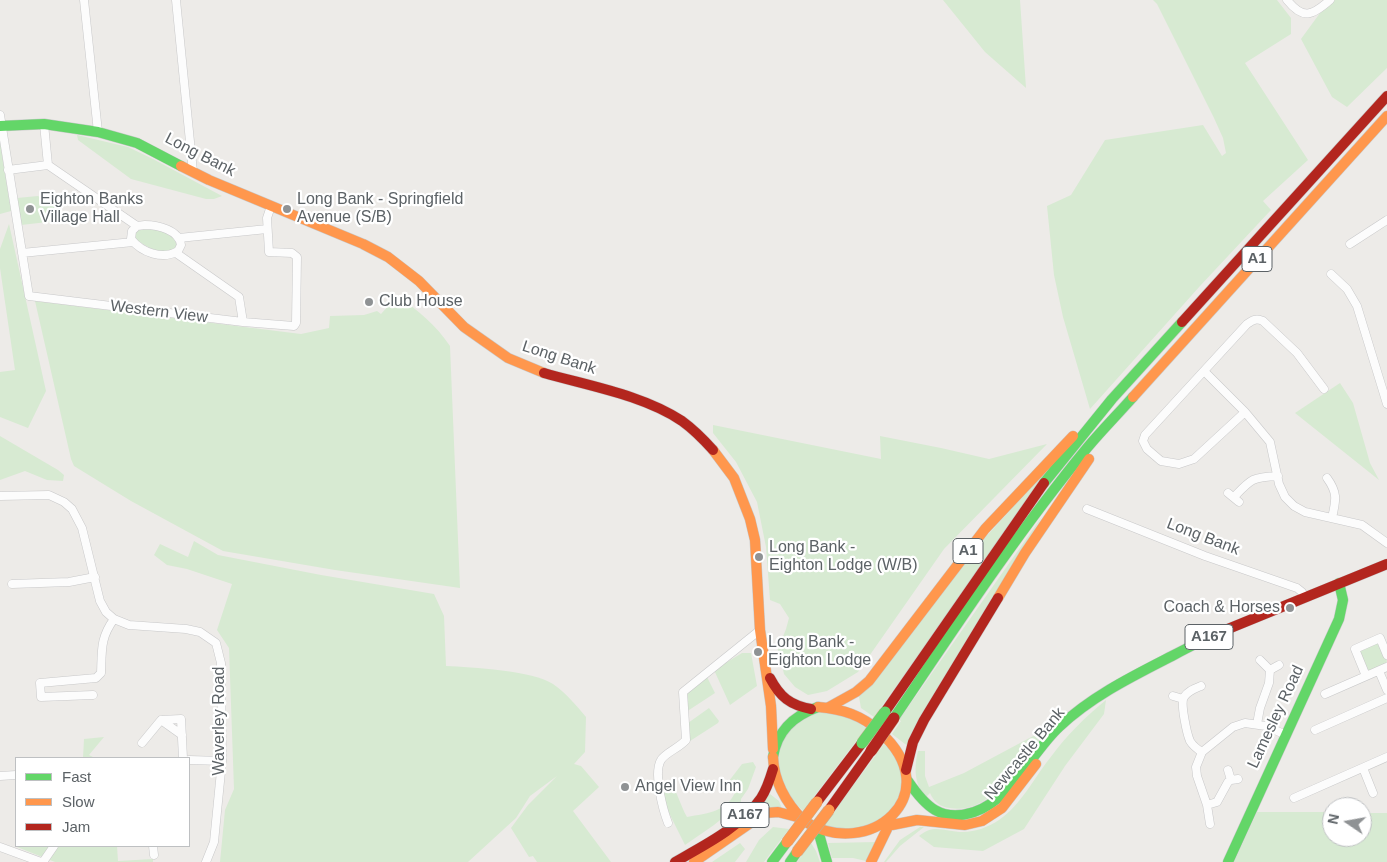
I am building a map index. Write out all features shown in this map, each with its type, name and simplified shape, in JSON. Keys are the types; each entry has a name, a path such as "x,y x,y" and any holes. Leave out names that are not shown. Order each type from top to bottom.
{"main road":[{"name":"A1","path":"890,715 1043,484 1112,398 1387,96"},
{"name":"A1","path":"772,862 817,802 866,747 1055,488 1088,447 1387,116"},
{"name":"Long Bank","path":"0,123 44,124 98,132 137,143 193,172 363,244 388,257 419,281 464,327 508,358 540,372 642,401 682,421 703,439 734,478 750,519 755,540 760,630 771,706 774,750"},
{"name":"A1","path":"830,707 863,687 879,669 926,604 985,529 1063,445 1112,398"},
{"name":"A1","path":"907,775 913,742 929,712 1025,553 1128,402"},
{"name":"Newcastle Bank","path":"907,775 922,801 938,812 964,815 979,811 993,803 1001,795 1059,727 1126,679 1172,655 1229,629 1387,564"},
{"name":"Lamesley Road","path":"1228,862 1341,613 1343,596 1339,583"},
{"name":"Long Bank","path":"766,671 777,691 787,702 811,709"},
{"name":"Newcastle Bank","path":"889,827 917,820 966,825 989,818 1009,801 1052,744 1090,703"},
{"name":"A167","path":"675,862 701,847 750,812 766,790 773,769 774,750 783,729 795,717 811,709 830,707 855,714 878,730 895,747 907,775"},
{"name":"A1","path":"790,862 828,810 866,747"},
{"name":"A167","path":"773,769 783,795 801,818 819,834 840,841 856,842 870,838 889,827"},
{"path":"871,862 905,801 907,775"},
{"name":"A167","path":"694,862 765,814 778,812 801,818"},
{"path":"819,834 827,862"}],"street":[{"path":"84,0 98,132"},
{"path":"176,0 193,172"},
{"path":"1287,0 1296,11 1306,14 1316,12 1330,0"},
{"path":"0,123 22,254 133,242"},
{"path":"44,124 48,165"},
{"path":"8,170 48,165 138,226"},
{"path":"179,238 181,245 176,253 169,255 155,254 144,250 133,242 130,235 138,226 145,224 158,226 179,238 267,229 267,218 271,206"},
{"path":"1350,244 1387,220"},
{"name":"Western View","path":"22,254 29,296 243,322 294,326 296,323 297,257 292,253 268,252 267,229"},
{"path":"176,253 239,297 243,322"},
{"path":"1331,274 1348,289 1357,306 1387,404"},
{"path":"1245,412 1194,459 1179,464 1161,462 1147,449 1143,441 1145,435 1247,324 1258,319 1263,321 1297,353 1324,390"},
{"path":"1204,371 1245,412 1270,442 1279,484 1285,497 1294,506 1305,512 1362,525 1387,543"},
{"path":"1234,497 1249,481 1278,476"},
{"path":"1327,478 1334,487 1336,494 1332,518"},
{"path":"0,496 40,494 57,498 64,502 76,515 82,528 100,601 106,612 114,619 106,631 102,643 101,673 96,678 40,682 41,697 93,695"},
{"name":"Long Bank","path":"1086,509 1204,556 1297,588 1304,597"},
{"path":"12,584 69,582 95,578"},
{"name":"Waverley Road","path":"114,619 129,625 186,629 200,632 216,643 221,663 222,760 214,842 206,862"},
{"path":"668,823 659,794 659,766 661,759 682,745 686,740 683,692 760,630"},
{"path":"1366,676 1355,649 1380,638 1387,654"},
{"path":"1257,724 1260,708 1270,682 1270,670 1260,660"},
{"path":"1270,670 1279,664"},
{"path":"1325,694 1387,667"},
{"path":"1379,670 1387,690"},
{"path":"1200,686 1190,691 1183,699 1182,707 1190,741 1195,748 1202,752"},
{"path":"1173,696 1183,699"},
{"path":"1315,730 1387,698"},
{"path":"142,743 161,720 181,718 183,757"},
{"path":"161,720 182,735"},
{"path":"1210,824 1207,805 1196,767 1202,752 1233,727 1245,723 1257,724 1286,735"},
{"path":"1294,798 1387,757"},
{"path":"190,760 222,760"},
{"path":"1363,768 1373,793"},
{"path":"1207,805 1217,802 1234,780 1228,770"},
{"path":"0,776 15,775"},
{"path":"0,847 21,859 42,862 53,847"},
{"path":"153,847 154,855"}],"green space":[{"path":"943,0 1020,0 1026,88 985,52"},
{"path":"1153,0 1277,0 1291,18 1291,34 1245,63 1308,160 1263,201 1271,210 1090,409 1063,317 1054,275 1047,206 1071,195 1105,140 1203,125 1222,156 1226,153 1223,138 1214,118 1157,4"},
{"path":"1335,0 1387,0 1387,68 1347,107 1332,97 1301,39 1320,13"},
{"path":"77,135 128,147 222,196 206,199 131,179 78,140"},
{"path":"0,142 11,211 0,214"},
{"path":"38,196 74,219 21,225 17,198"},
{"path":"9,224 46,391 28,428 0,417 0,372 15,370 0,268 0,249"},
{"path":"146,228 168,234 175,240 176,248 165,252 155,250 135,239 134,233 137,230"},
{"path":"397,296 426,318 450,346 460,588 223,551 131,501 74,466 35,301 301,334 329,328 330,316 364,315 377,311 381,314"},
{"path":"1340,383 1353,403 1370,463 1379,480 1295,413"},
{"path":"713,425 881,459 880,436 989,459 1047,444 944,549 858,672 827,691 808,695 795,687 784,674 778,649 789,618 780,604 770,600 766,547 757,502 736,462 713,433"},
{"path":"0,436 58,470 64,475 63,481 47,480 25,471 0,480"},
{"path":"1060,456 874,717 861,708 859,697 972,552"},
{"path":"1043,515 907,745 905,744 892,734 901,721 899,720"},
{"path":"194,541 218,555 434,594 444,616 446,666 517,673 532,676 553,684 571,699 586,717 585,752 574,764 581,766 599,787 573,811 611,862 537,862 533,856 529,857 511,828 528,805 557,776 530,796 516,818 468,862 220,862 225,810 234,789 229,648 217,630 232,584 187,569 167,565 154,555 160,544 188,557"},
{"path":"1377,642 1387,661 1368,671 1359,651"},
{"path":"742,653 751,653 757,686 730,705 714,670"},
{"path":"707,677 715,693 686,712 686,694"},
{"path":"1106,700 1104,714 1065,766 1024,829 983,851 934,847 919,836 924,832 935,829 957,832 972,831 986,827 999,820 1021,799 1069,734"},
{"path":"709,708 719,721 718,723 690,741 688,723"},
{"path":"824,711 844,714 866,728 803,811 787,793 779,777 777,764 779,752 783,740 790,730 811,715"},
{"path":"1050,727 998,789 977,805 962,809 943,806 933,799 930,793 926,797 919,787 916,776 918,751 925,751 925,776 929,787 964,773"},
{"path":"104,737 89,755 93,757 83,757 84,739"},
{"path":"884,744 896,756 904,785 904,793 892,818 878,830 862,836 844,837 829,831 824,825"},
{"path":"753,762 756,767 748,789 741,799 741,803 685,845 663,801 662,788 669,781 687,817 710,812 728,803 736,790 729,781 742,764"},
{"path":"770,794 779,801 782,809 743,822"},
{"path":"1257,812 1322,812 1322,847 1372,847 1372,813 1387,813 1387,862 1234,862"},
{"path":"773,827 789,829 764,862 746,862 759,840"},
{"path":"920,827 924,827 900,846 884,862 900,840"},
{"path":"876,842 866,861 853,858 832,858 828,843"},
{"path":"740,843 745,849 735,862 712,862"},
{"path":"811,843 820,862 797,862"},
{"path":"17,847 117,847 118,861 153,859 153,862 55,862"}],"traffic: fast":[{"path":"0,126 44,124 98,132 137,143 181,166"},
{"path":"1044,483 1112,399 1182,322"},
{"path":"894,718 1036,513 1087,448 1133,397"},
{"path":"1228,862 1339,619 1343,600 1339,583"},
{"path":"908,781 928,805 943,814 962,815 987,806 1010,786 1049,737 1085,706 1128,679 1223,631"},
{"path":"773,757 782,732 801,715 818,707"},
{"path":"862,743 885,712"},
{"path":"819,834 827,862"},
{"path":"772,862 787,842"},
{"path":"790,862 797,852"}],"traffic: slow":[{"path":"1133,397 1387,116"},
{"path":"181,166 209,180 363,244 388,257 419,281 464,327 508,358 544,373"},
{"path":"829,707 856,692 869,681 985,529 1073,436"},
{"path":"713,450 734,478 750,519 755,540 760,630 771,706 773,749"},
{"path":"998,598 1025,553 1089,459"},
{"path":"773,757 776,775 782,792 804,821 829,831 853,833 875,827 892,815 903,798 906,778 899,755 880,732 866,721 843,711 818,707"},
{"path":"892,825 917,820 965,825 982,821 1002,808 1036,764"},
{"path":"787,842 817,802"},
{"path":"797,852 829,810"},
{"path":"694,862 765,813 778,812 801,818"},
{"path":"871,862 887,829"}],"traffic: jam":[{"path":"1182,322 1387,96"},
{"path":"544,373 615,392 650,404 682,421 713,450"},
{"path":"885,712 1044,483"},
{"path":"1223,631 1387,564"},
{"path":"906,770 913,742 924,720 998,598"},
{"path":"770,678 786,699 811,709"},
{"path":"871,751 894,718"},
{"path":"817,802 862,743"},
{"path":"829,810 871,751"},
{"path":"675,862 733,827 743,818 763,795 773,769"}],"place":[{"name":"Eighton Banks Village Hall","path":"30,209"},
{"name":"Long Bank - Springfield Avenue (S/B)","path":"287,209"},
{"name":"Club House","path":"369,302"},
{"name":"Long Bank - Eighton Lodge (W/B)","path":"759,557"},
{"name":"Coach & Horses","path":"1290,608"},
{"name":"Long Bank - Eighton Lodge","path":"758,652"},
{"name":"Angel View Inn","path":"625,787"}]}
